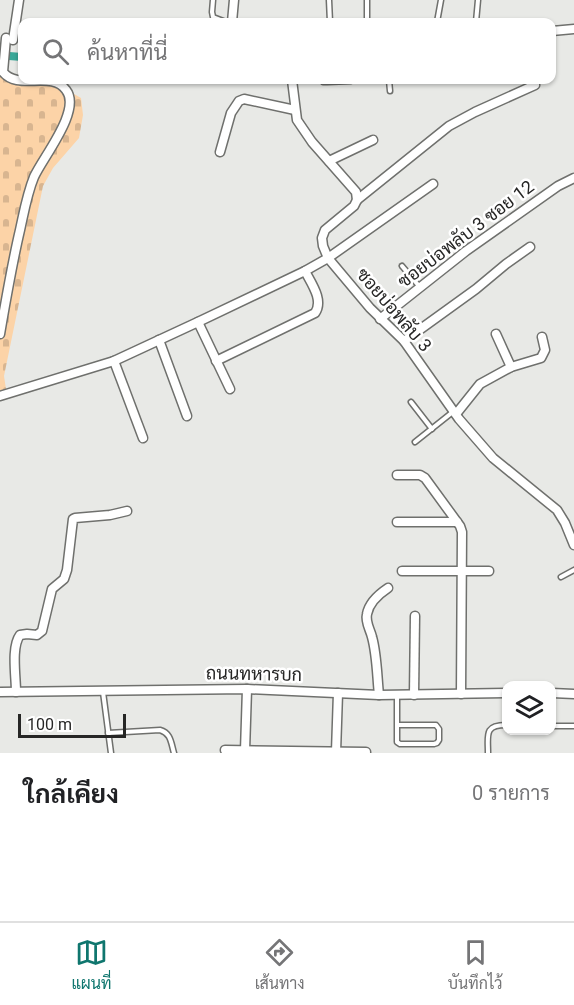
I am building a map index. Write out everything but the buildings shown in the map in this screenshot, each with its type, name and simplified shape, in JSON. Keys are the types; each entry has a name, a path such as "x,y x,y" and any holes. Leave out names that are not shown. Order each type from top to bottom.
{"street":[{"path":"4,78 2,60 10,39 18,0"},
{"path":"232,18 234,0"},
{"path":"556,31 574,29"},
{"path":"0,334 11,268 34,177 68,116 70,98 67,90 57,84"},
{"path":"292,84 297,120 312,142 356,192 357,200"},
{"path":"328,258 322,238 325,230 354,206 357,200 449,126 535,85"},
{"path":"220,152 231,113 239,101 244,99 295,110"},
{"path":"329,161 373,140"},
{"name":"ซอยบ่อพลับ 3 ซอย 12","path":"380,319 466,251 558,186 574,178"},
{"path":"0,396 114,361 305,271 328,258 433,184"},
{"path":"404,341 530,247"},
{"name":"ซอยบ่อพลับ 3","path":"328,258 380,319 404,341 455,413 493,458 557,510 574,545"},
{"path":"216,361 315,313 319,307 319,300 305,271"},
{"path":"198,322 230,389"},
{"path":"496,334 511,367"},
{"path":"455,413 480,384 511,367 541,358 544,350 542,337"},
{"path":"159,340 187,417"},
{"path":"114,361 143,438"},
{"path":"397,475 420,475 425,478 462,532 460,694"},
{"path":"16,692 15,648 17,640 20,635 37,635 42,631 52,589 64,579 67,570 73,519 127,511"},
{"path":"397,522 457,522"},
{"path":"402,571 489,571"},
{"path":"379,695 372,637 366,615 369,606 381,592 388,588"},
{"path":"414,695 415,616"},
{"path":"245,751 247,689"},
{"name":"ถนนทหารบก","path":"0,692 247,689 379,695 502,693"},
{"path":"336,752 338,693"},
{"path":"556,693 574,694"},
{"path":"225,750 366,752"}],"lane":[{"path":"213,0 212,12 216,18"},
{"path":"329,0 330,18"},
{"path":"367,0 367,18"},
{"path":"438,18 441,0"},
{"path":"476,18 478,0"},
{"path":"389,84 390,91"},
{"path":"402,266 420,288"},
{"path":"411,402 432,429"},
{"path":"415,442 455,413"},
{"path":"565,523 574,519"},
{"path":"561,577 574,570"},
{"path":"103,692 111,753"},
{"path":"397,695 397,724 397,742 400,744 434,744 439,740 440,729 436,724 397,724"},
{"path":"488,753 490,729 502,725"},
{"path":"556,726 574,726"},
{"path":"108,733 160,730 168,735 174,753"}],"green space":[{"path":"0,75 18,81 18,84 51,84 67,90 81,98 83,115 79,138 53,168 43,186 4,376 6,389 0,392"}],"waterway":[{"path":"9,56 18,57"}]}
